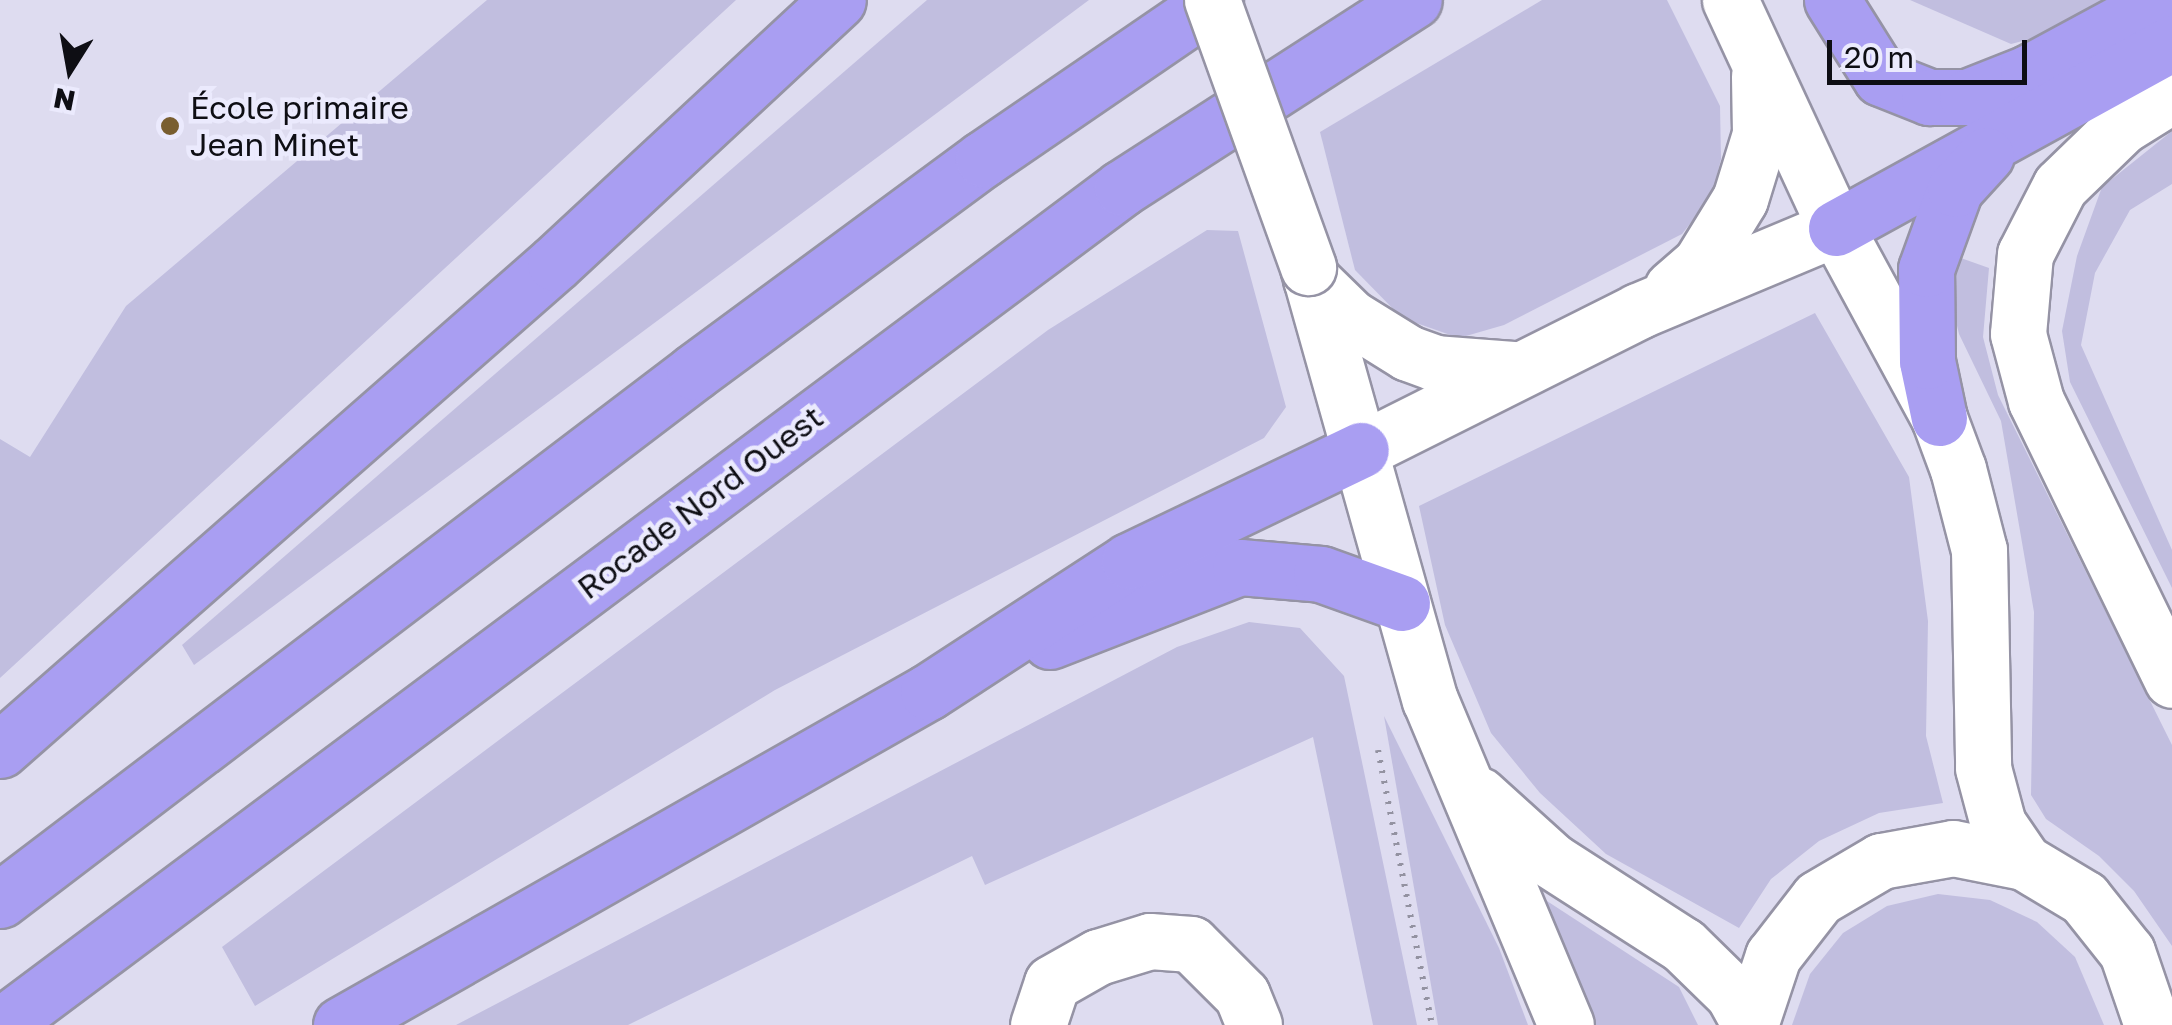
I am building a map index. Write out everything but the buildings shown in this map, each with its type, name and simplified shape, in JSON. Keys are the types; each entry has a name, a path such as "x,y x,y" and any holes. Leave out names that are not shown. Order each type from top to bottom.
{"highway":[{"path":"0,750 555,263 838,0"},
{"path":"0,900 726,348 999,148 1214,0"},
{"name":"Rocade Nord Ouest","path":"2,1025 1122,188 1414,0"},
{"path":"1841,19 1881,78 1929,96 1967,97 2028,72 2163,0"},
{"path":"1836,228 2004,141 2172,43"},
{"path":"1940,418 1928,361 1926,269 1955,190 2004,141"},
{"path":"341,1025 928,692 1129,561 1360,450"},
{"path":"928,692 1240,567 1321,574 1402,603"}],"street":[{"path":"1214,0 1310,273 1430,700 1566,1025"},
{"path":"1730,0 1836,228 1940,418 1979,550 1983,768 1998,824 2024,862"},
{"path":"1638,312 1700,264 1740,199 1760,134 1758,64"},
{"path":"2172,95 2122,126 2060,186 2025,254 2018,334 2036,401 2172,680"},
{"path":"1360,450 1638,312 1836,228"},
{"path":"1310,273 1350,317 1408,354 1476,369 1517,369"},
{"path":"1465,776 1483,801 1552,861 1683,945 1733,994 1750,1025"},
{"path":"1750,1025 1762,978 1786,934 1818,898 1858,871 1904,854 1953,848 2024,862 2065,884 2100,914 2127,952 2156,1009"},
{"path":"1038,1025 1052,983 1098,957 1150,940 1190,944 1242,995 1254,1025"}],"path":[{"path":"1373,734 1432,1025"}],"shaded area":[{"path":"487,0 736,0 0,678 0,439 30,457 126,306"},
{"path":"927,0 1089,0 194,665 182,645"},
{"path":"1542,0 1667,0 1720,106 1721,159 1712,196 1682,234 1504,325 1459,338 1402,318 1355,270 1320,132"},
{"path":"1910,0 2115,0 2065,30 2011,44"},
{"path":"2172,131 2172,184 2130,210 2095,273 2081,345 2172,550 2172,588 2070,382 2062,331 2077,256 2102,187"},
{"path":"1207,230 1238,231 1286,407 1264,438 775,690 255,1006 222,947 1048,330"},
{"path":"1958,257 1989,268 1983,337 1998,395 2172,745 2172,946 2134,891 2099,856 2046,819 2031,795 2034,612 2001,421 1959,334 1950,297"},
{"path":"1815,313 1909,477 1928,621 1926,736 1943,803 1879,813 1819,841 1771,879 1739,928 1606,854 1540,793 1491,733 1445,625 1419,506"},
{"path":"1249,622 1300,628 1344,676 1417,1025 1373,1025 1313,737 985,885 972,856 628,1025 456,1025 1177,647"},
{"path":"1384,716 1499,948 1528,1025 1438,1025"},
{"path":"1527,888 1679,987 1698,1025 1593,1025"},
{"path":"1938,894 1990,900 2037,922 2075,957 2104,1025 1792,1025 1810,974 1843,933 1887,906"}],"place":[{"name":"École primaire Jean Minet","path":"170,126"}]}
